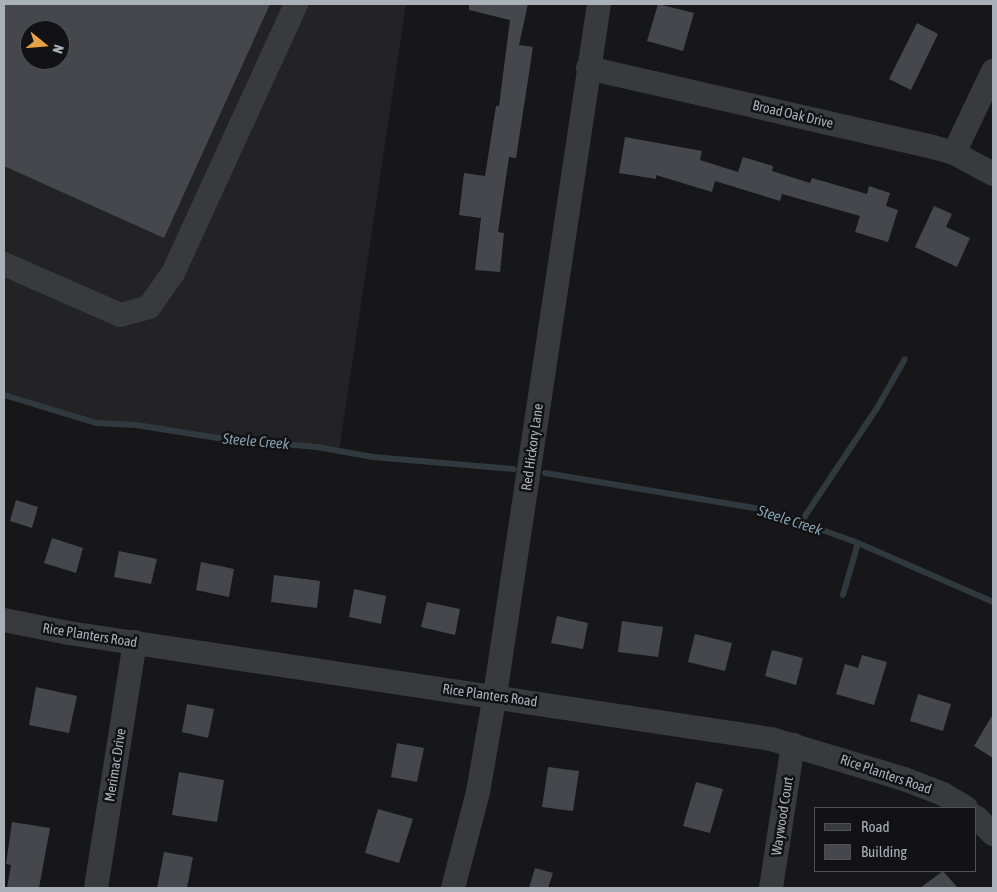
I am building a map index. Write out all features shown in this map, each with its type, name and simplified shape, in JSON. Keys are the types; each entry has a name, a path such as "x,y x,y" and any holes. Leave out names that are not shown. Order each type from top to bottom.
{"street":[{"path":"4,264 120,315 149,307 173,274 296,4"},
{"name":"Red Hickory Lane","path":"453,888 478,792 495,695 599,4"},
{"name":"Broad Oak Drive","path":"588,68 954,153 993,174"},
{"path":"954,153 993,71"},
{"name":"Rice Planters Road","path":"4,620 135,642 495,695 793,745 904,779 943,794 964,807"},
{"name":"Merimac Drive","path":"96,888 135,642"},
{"name":"Waywood Court","path":"771,888 793,745"},
{"path":"977,817 993,834"}],"shaded area":[{"path":"4,4 406,4 339,451 218,438 136,425 96,423 4,395"}],"building":[{"path":"4,4 270,4 164,238 4,166"},
{"path":"469,4 528,4 519,45 533,47 516,158 509,157 498,232 504,233 500,272 475,270 481,218 459,215 464,173 485,176 496,106 499,106 510,20 469,10"},
{"path":"658,4 694,13 683,51 647,41"},
{"path":"917,23 938,34 911,90 889,79"},
{"path":"625,137 702,151 700,160 738,172 743,157 773,166 772,171 810,183 812,178 867,194 869,186 890,193 886,206 898,210 888,242 855,232 860,216 782,194 780,201 715,181 712,192 656,175 656,179 619,173"},
{"path":"934,206 952,214 946,227 970,238 957,267 915,247"},
{"path":"16,500 38,507 32,528 10,521"},
{"path":"52,538 83,548 76,573 44,563"},
{"path":"119,551 157,559 151,584 114,577"},
{"path":"201,562 234,569 229,597 196,590"},
{"path":"274,575 320,581 317,608 271,602"},
{"path":"354,589 386,596 381,624 349,617"},
{"path":"427,602 460,609 455,635 421,627"},
{"path":"557,616 588,623 583,649 551,643"},
{"path":"622,621 663,627 658,657 618,652"},
{"path":"695,634 732,643 725,671 688,662"},
{"path":"772,650 803,658 796,685 765,676"},
{"path":"862,655 887,662 874,705 836,694 845,664 858,668"},
{"path":"36,687 77,696 69,733 29,725"},
{"path":"918,694 951,704 943,731 910,721"},
{"path":"187,704 214,709 208,738 182,732"},
{"path":"993,714 993,758 974,746"},
{"path":"397,743 424,748 417,782 391,777"},
{"path":"548,767 579,771 573,811 542,807"},
{"path":"179,772 224,780 217,822 172,815"},
{"path":"696,782 723,789 710,833 683,826"},
{"path":"378,809 413,819 399,863 365,853"},
{"path":"12,822 50,828 39,888 7,888 11,865 6,864"},
{"path":"164,852 193,857 187,888 157,888"},
{"path":"535,868 553,873 548,888 529,888"},
{"path":"944,872 958,888 920,888"}],"waterway":[{"path":"801,522 877,408 905,359"},
{"name":"Steele Creek","path":"4,395 96,423 136,425 218,438 317,447 373,457 513,469"},
{"name":"Steele Creek","path":"545,473 767,510 858,543 993,602"},
{"path":"843,595 858,543"}]}
